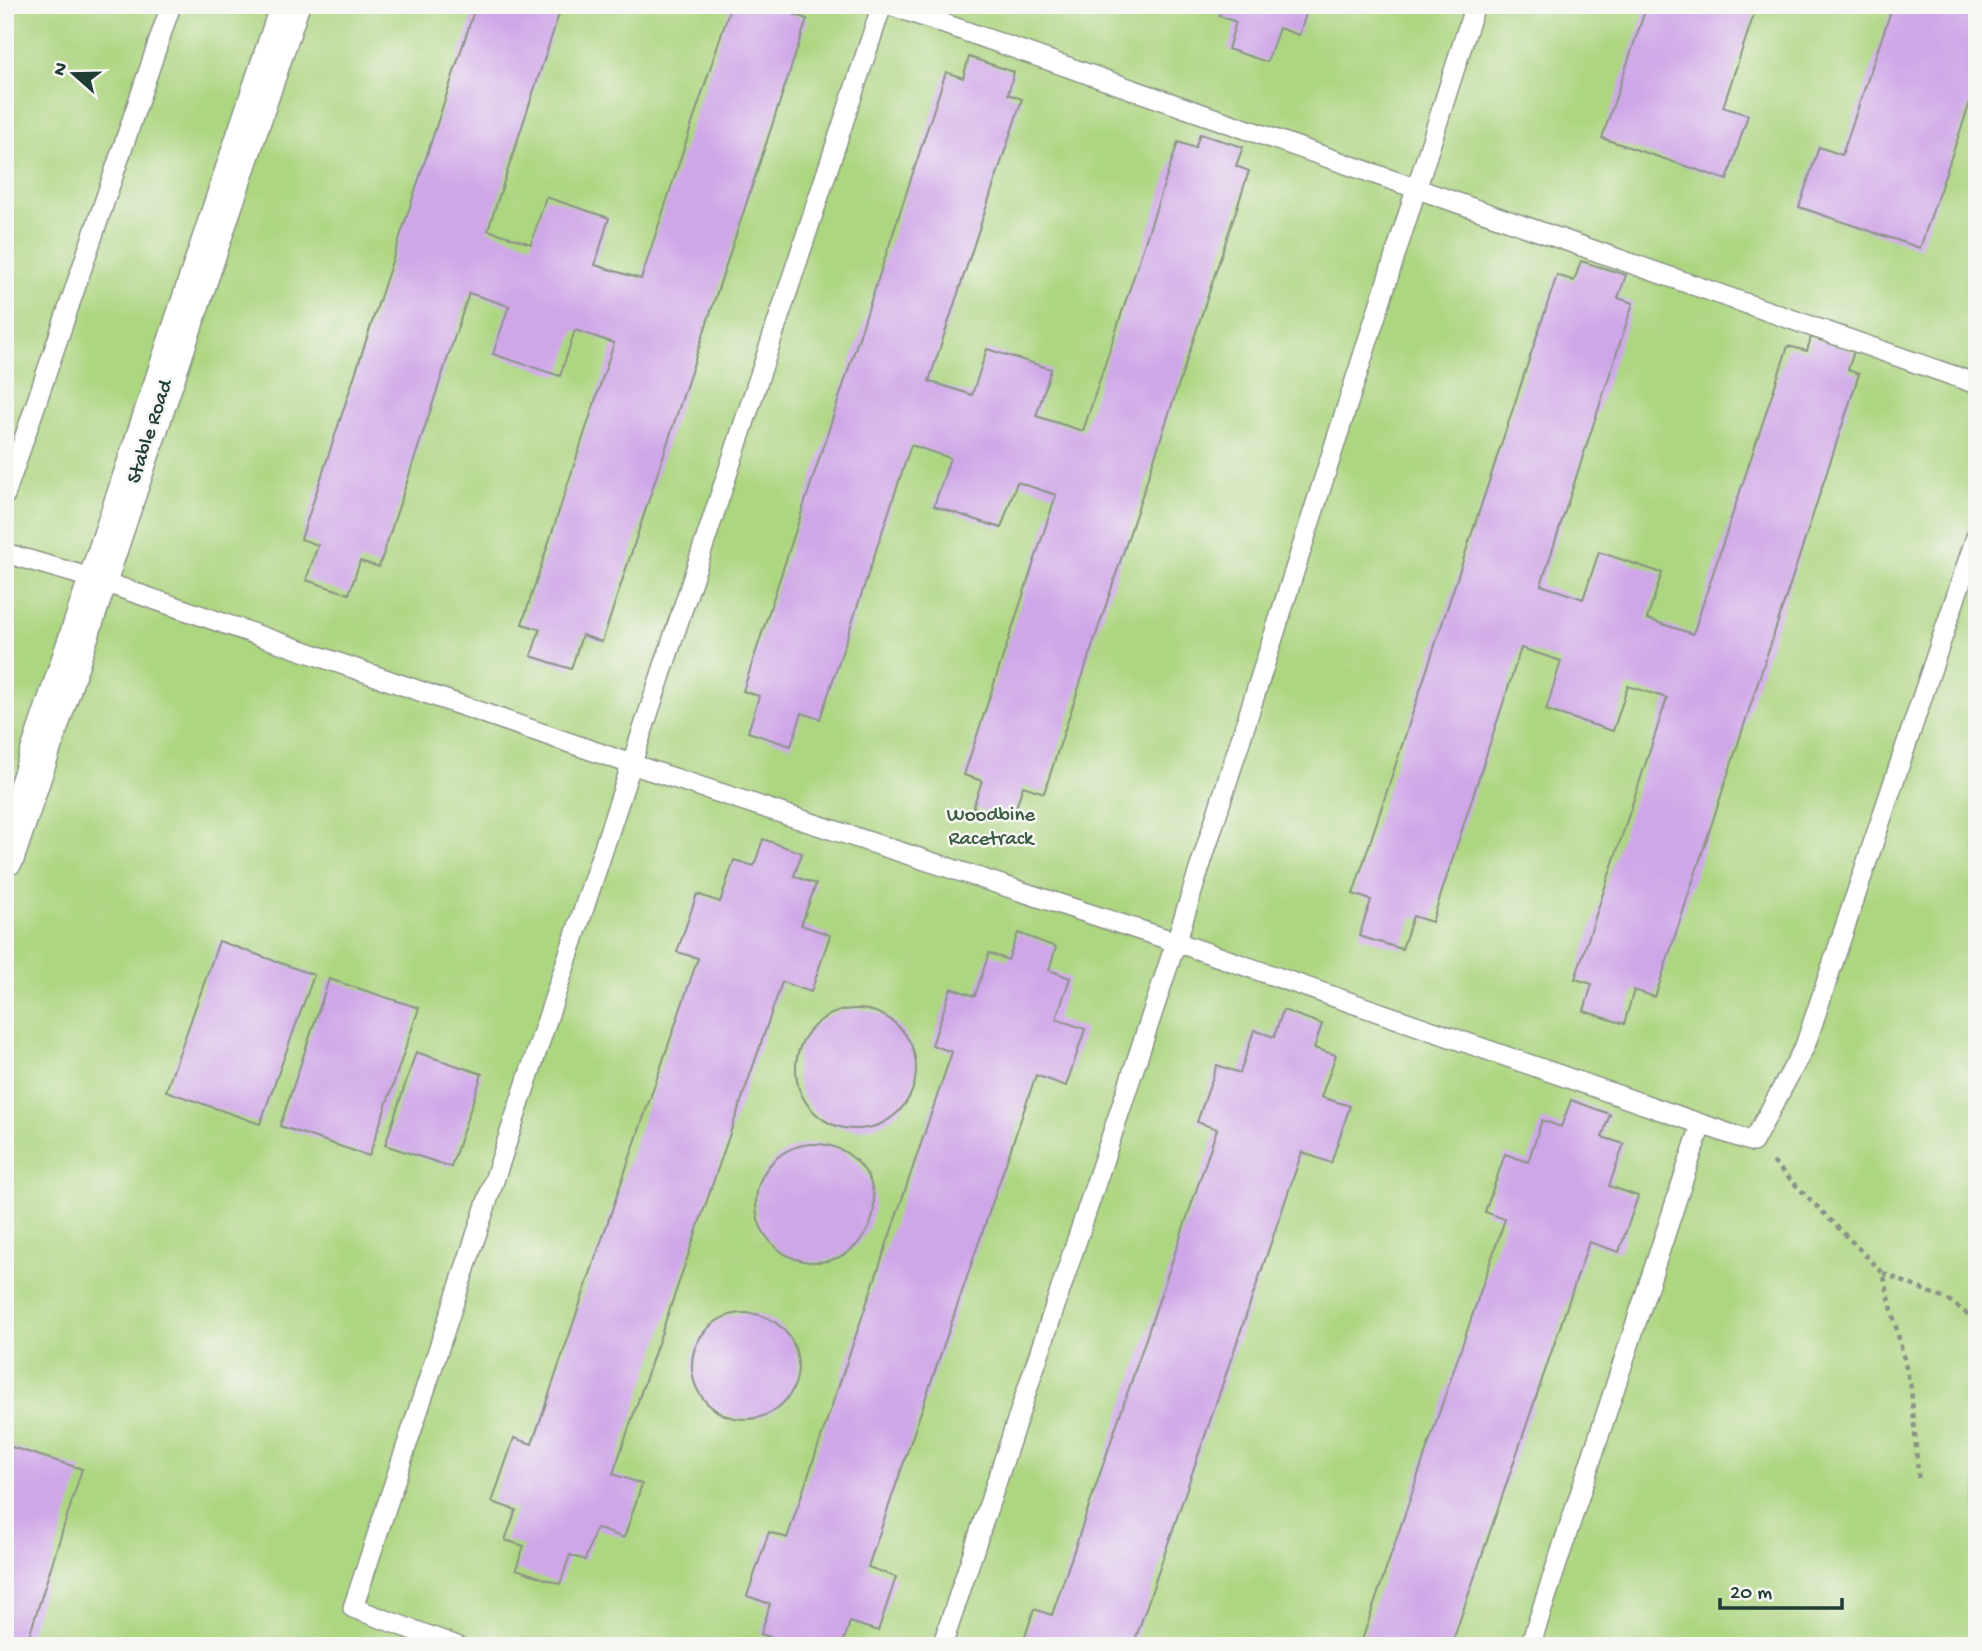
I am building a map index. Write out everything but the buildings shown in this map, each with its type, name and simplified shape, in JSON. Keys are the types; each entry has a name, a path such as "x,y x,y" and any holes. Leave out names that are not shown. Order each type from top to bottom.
{"street":[{"name":"Stable Road","path":"8,841 290,5"}],"lane":[{"path":"5,495 171,5"},
{"path":"457,1646 353,1608 882,5"},
{"path":"890,5 1977,384"},
{"path":"942,1646 1175,942 1475,5"},
{"path":"5,553 98,580 631,764 1175,942 1753,1142 1805,1046 1977,534"},
{"path":"1530,1646 1701,1125"}],"path":[{"path":"1753,1142 1883,1273 1950,1301 1977,1321"},
{"path":"1883,1273 1911,1388 1919,1483"}],"green space":[{"name":"Woodbine Racetrack","path":"5,5 1977,5 1977,1646 5,1646"}]}
